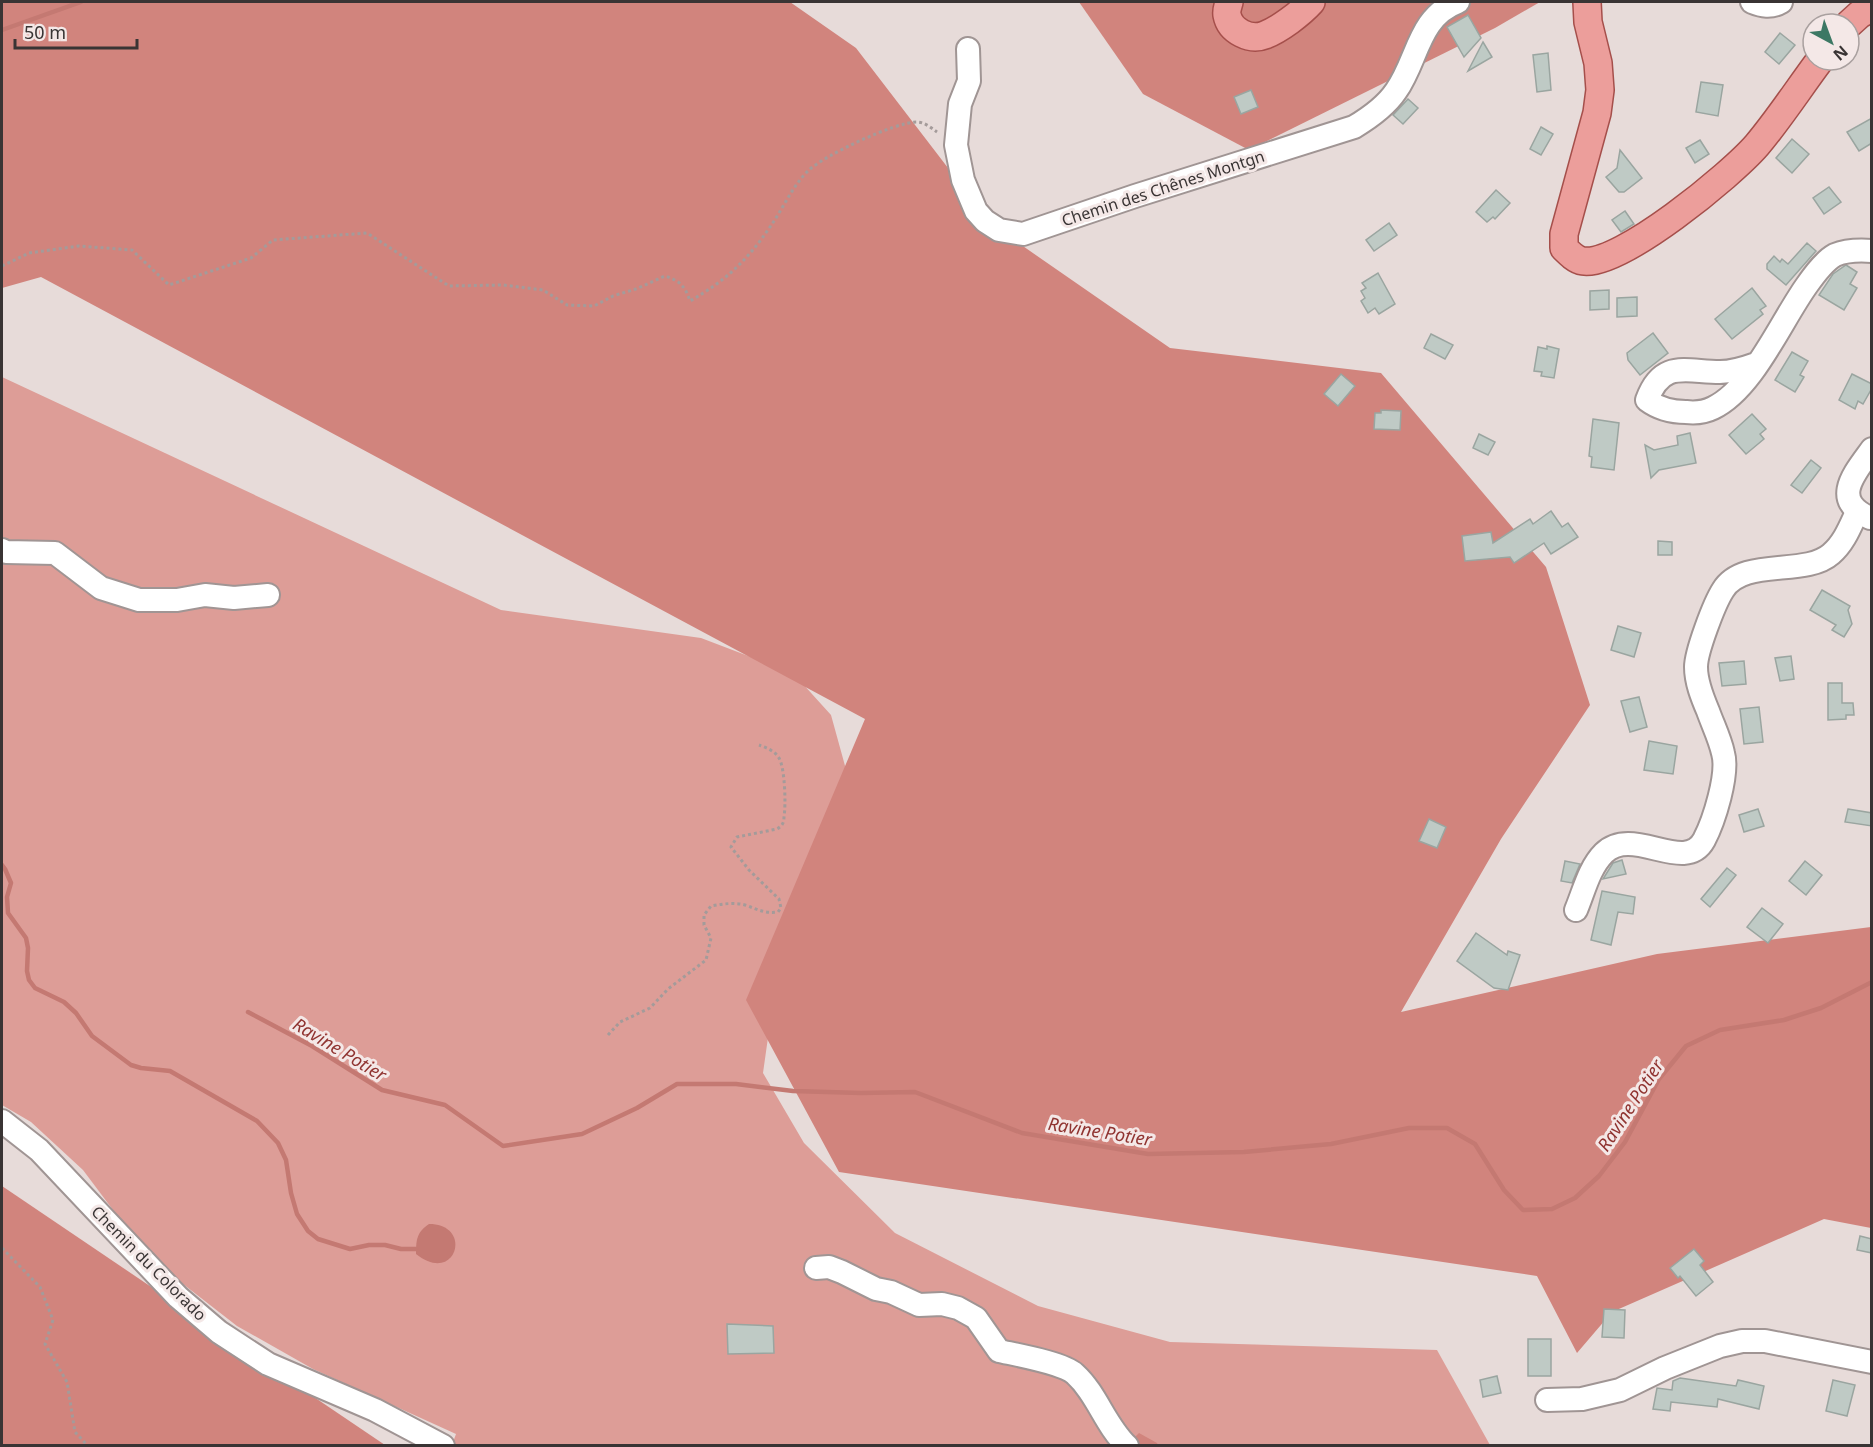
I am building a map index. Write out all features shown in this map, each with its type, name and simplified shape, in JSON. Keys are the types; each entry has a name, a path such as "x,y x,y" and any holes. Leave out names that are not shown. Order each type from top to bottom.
{"main road":[{"path":"1229,2 1226,14 1233,28 1246,36 1263,36 1311,2"},
{"path":"1587,2 1588,22 1598,63 1600,90 1597,113 1563,234 1564,248 1572,256 1583,261 1598,259 1631,246 1689,207 1756,146 1811,72"}],"street":[{"name":"Chemin des Chênes Montgn","path":"968,49 969,81 960,104 956,146 963,180 976,211 985,221 999,230 1023,234 1146,192 1354,127 1384,105 1397,91 1429,24 1450,5 1458,2"},
{"path":"1752,2 1763,6 1776,5 1781,2"},
{"path":"1756,364 1815,273 1834,256 1854,250 1872,251"},
{"path":"1576,910 1593,867 1613,846 1628,843 1681,854 1693,851 1703,842 1724,786 1724,756 1702,695 1696,665 1714,607 1724,588 1734,579 1755,572 1812,563 1830,556 1864,515 1849,503 1848,491 1850,479 1872,449"},
{"path":"2,550 55,553 101,588 139,600 177,600 205,595 234,598 268,594"},
{"name":"Chemin du Colorado","path":"2,1121 39,1150 178,1297 219,1332 268,1364 375,1410 443,1446"},
{"path":"816,1268 829,1267 876,1289 891,1292 920,1305 942,1304 958,1308 976,1318 999,1351 1073,1372 1085,1385 1109,1424 1127,1446"},
{"path":"1547,1400 1582,1399 1620,1390 1665,1368 1720,1346 1742,1341 1766,1341 1872,1362"}],"path":[{"path":"2,266 29,254 79,246 132,250 169,285 251,258 273,240 367,233 449,286 502,285 543,290 567,305 594,306 613,296 665,276 678,280 686,288 690,301 712,288 739,267 809,170 833,154 889,128 917,122 927,124 956,146"},
{"path":"608,1035 620,1022 650,1008 668,989 706,960 711,938 704,925 704,915 711,906 732,903 768,914 778,912 781,908 779,898 749,870 731,847 737,837 777,829 782,825 784,817 780,759 771,750 759,745"},
{"path":"2,1248 40,1287 53,1320 45,1344 67,1382 75,1432 88,1446"}],"shaded area":[{"path":"2,2 790,2 856,48 991,224 1170,348 1381,373 1546,567 1590,705 1501,839 1401,1012 1657,954 1871,927 1871,1228 1824,1219 1612,1312 1577,1353 1537,1276 839,1172 746,1000 865,719 41,277 2,288"},
{"path":"1079,2 1540,2 1495,28 1249,150 1143,94"},
{"path":"2,377 501,610 701,638 793,673 831,715 847,773 773,1002 763,1073 804,1143 895,1233 1038,1306 1170,1342 1437,1350 1490,1445 452,1445 456,1434 313,1369 237,1326 183,1284 137,1242 83,1170 31,1122 2,1105"},
{"path":"2,1186 385,1445 2,1445"},
{"path":"429,1224 443,1227 452,1233 455,1242 450,1259 441,1263 430,1262 416,1254 418,1236"},
{"path":"1139,1433 1157,1443 1158,1445 1126,1446"}],"building":[{"path":"1468,15 1481,38 1464,57 1447,27"},
{"path":"1780,33 1795,45 1779,64 1765,52"},
{"path":"1483,42 1492,57 1468,71"},
{"path":"1548,53 1551,90 1537,92 1533,55"},
{"path":"1701,82 1723,85 1718,116 1696,112"},
{"path":"1251,90 1258,107 1241,114 1234,97"},
{"path":"1408,99 1418,108 1403,124 1393,115"},
{"path":"1872,118 1872,143 1859,151 1847,132"},
{"path":"1541,127 1553,134 1541,155 1530,149"},
{"path":"1792,139 1809,154 1792,173 1776,158"},
{"path":"1700,140 1709,154 1695,163 1686,148"},
{"path":"1620,150 1642,178 1624,192 1619,192 1606,177 1617,168"},
{"path":"1829,187 1841,202 1824,214 1813,198"},
{"path":"1496,190 1510,203 1495,219 1493,217 1487,222 1476,212"},
{"path":"1625,211 1634,224 1621,232 1612,220"},
{"path":"1389,223 1397,235 1374,251 1366,240"},
{"path":"1807,243 1816,251 1786,285 1767,269 1767,264 1774,256 1780,262 1782,259 1788,264"},
{"path":"1846,265 1857,272 1850,284 1857,288 1844,310 1819,295 1833,274"},
{"path":"1378,273 1395,304 1379,314 1375,308 1368,313 1361,301 1365,298 1361,291 1366,288 1362,283"},
{"path":"1752,288 1766,306 1760,310 1763,314 1732,339 1715,319"},
{"path":"1609,290 1609,309 1590,310 1590,291"},
{"path":"1637,297 1637,316 1617,317 1617,298"},
{"path":"1653,333 1668,353 1640,375 1628,360 1627,353"},
{"path":"1431,334 1453,345 1445,359 1424,348"},
{"path":"1547,346 1559,349 1554,378 1541,376 1542,372 1534,371 1538,347 1547,349"},
{"path":"1792,352 1808,361 1800,375 1804,377 1795,392 1775,380"},
{"path":"1341,374 1355,386 1338,406 1324,394"},
{"path":"1852,374 1872,384 1863,404 1858,401 1855,409 1839,400"},
{"path":"1381,410 1401,411 1400,430 1374,429 1375,413 1381,413"},
{"path":"1752,414 1766,429 1760,434 1764,439 1746,454 1729,435"},
{"path":"1593,419 1619,423 1614,470 1591,467 1592,457 1589,456"},
{"path":"1690,433 1696,463 1659,470 1651,478 1645,445 1654,450 1678,445 1677,436"},
{"path":"1479,434 1495,442 1488,455 1473,448"},
{"path":"1811,460 1821,468 1802,493 1791,485"},
{"path":"1551,511 1562,527 1568,523 1578,537 1551,554 1544,543 1514,563 1510,557 1465,561 1462,536 1491,532 1493,543 1530,519 1533,524"},
{"path":"1658,541 1672,542 1672,555 1658,555"},
{"path":"1822,590 1850,606 1848,610 1852,624 1844,637 1832,630 1836,625 1810,610"},
{"path":"1618,626 1641,633 1634,657 1611,650"},
{"path":"1791,656 1794,679 1780,681 1775,658"},
{"path":"1744,661 1746,684 1722,686 1719,663"},
{"path":"1828,683 1842,683 1842,703 1853,703 1854,715 1846,715 1846,719 1828,720"},
{"path":"1639,697 1647,727 1630,732 1621,701"},
{"path":"1759,707 1763,742 1744,744 1740,709"},
{"path":"1649,741 1677,746 1673,774 1644,770"},
{"path":"1758,809 1764,826 1744,832 1739,815"},
{"path":"1848,809 1872,813 1872,826 1845,822"},
{"path":"1429,819 1446,827 1437,848 1419,841"},
{"path":"1622,860 1626,874 1603,879 1613,863"},
{"path":"1565,861 1580,864 1572,883 1561,881"},
{"path":"1805,861 1822,875 1806,895 1789,881"},
{"path":"1727,868 1736,875 1710,907 1701,899"},
{"path":"1602,891 1635,897 1633,914 1618,912 1611,945 1591,940"},
{"path":"1762,908 1783,924 1768,943 1747,927"},
{"path":"1476,933 1507,955 1508,951 1520,955 1508,990 1494,988 1457,961"},
{"path":"1860,1236 1872,1239 1872,1253 1857,1250"},
{"path":"1694,1249 1704,1261 1700,1265 1713,1282 1696,1296 1680,1276 1678,1278 1670,1268"},
{"path":"1604,1309 1625,1310 1624,1338 1602,1337"},
{"path":"727,1324 773,1326 774,1353 728,1354"},
{"path":"1528,1339 1551,1339 1551,1376 1528,1376"},
{"path":"1497,1376 1501,1393 1483,1397 1480,1380"},
{"path":"1680,1378 1736,1386 1738,1380 1764,1386 1759,1409 1718,1399 1717,1407 1671,1402 1670,1411 1653,1409 1657,1388 1672,1390 1673,1381"},
{"path":"1833,1380 1855,1385 1847,1416 1826,1411"}],"waterway":[{"path":"2,30 81,2"},
{"path":"2,865 11,883 7,897 8,913 26,938 27,971 29,980 35,988 64,1002 76,1013 92,1036 131,1065 170,1071 257,1121 278,1143 286,1160 297,1214 308,1231 318,1239 350,1249 369,1245 416,1249"},
{"name":"Ravine Potier","path":"248,1012 312,1046 382,1090 445,1105 503,1146 582,1134 637,1108 677,1084 736,1084 793,1091 915,1092 1022,1133 1148,1154 1244,1152 1331,1144 1409,1128 1447,1128 1475,1144 1504,1190 1523,1210 1552,1209 1575,1198 1599,1176 1625,1142 1659,1079 1686,1046 1720,1030 1784,1020 1821,1008 1872,982"}]}
